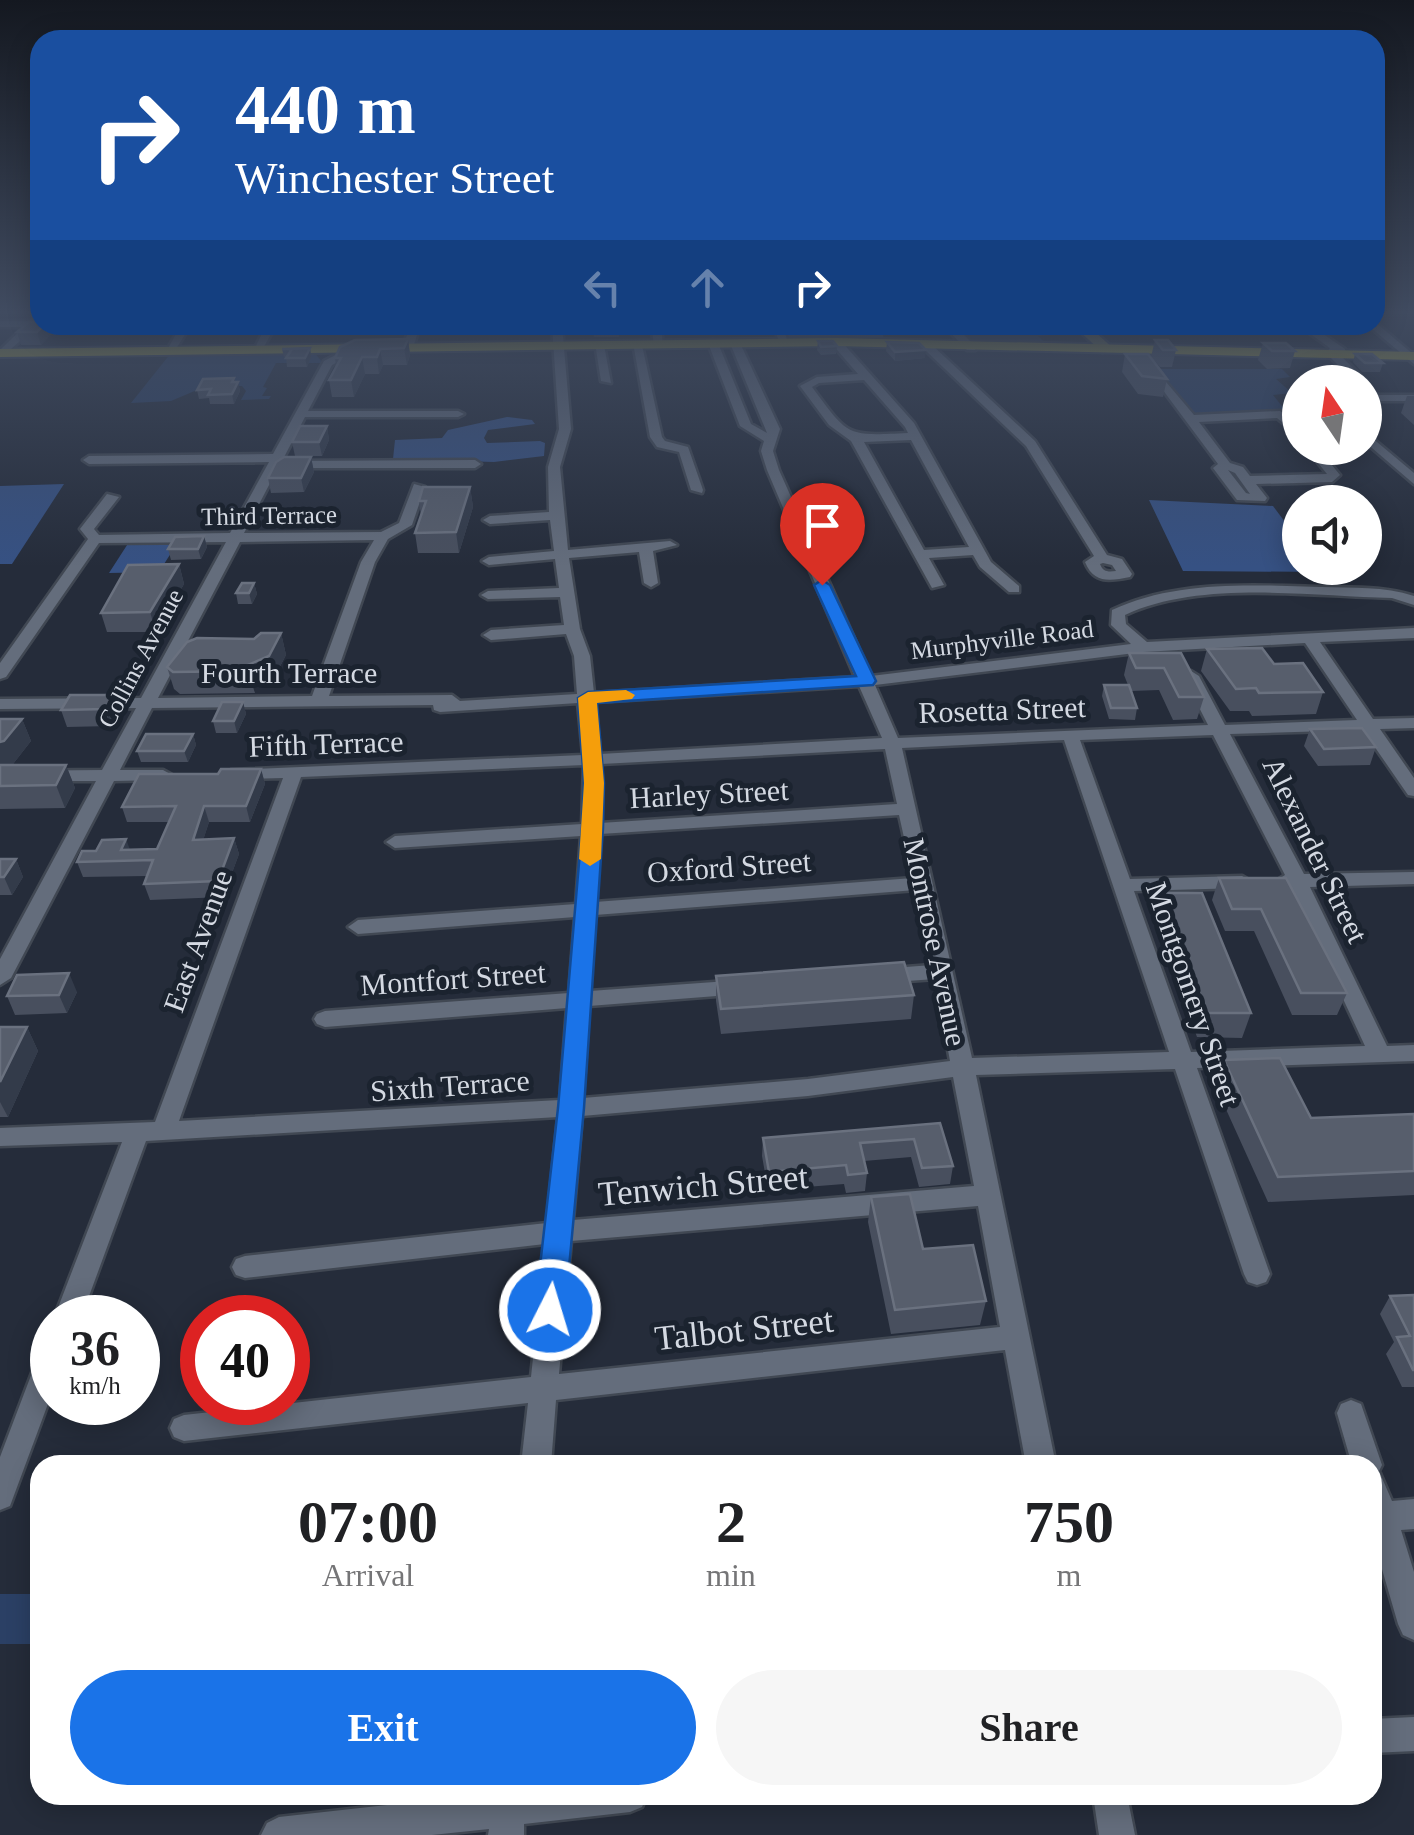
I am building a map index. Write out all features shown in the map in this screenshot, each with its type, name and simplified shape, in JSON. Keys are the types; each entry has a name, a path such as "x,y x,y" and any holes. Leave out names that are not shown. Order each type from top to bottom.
{"street":[{"name":"Collins Avenue","path":"0,978 105,775 311,396"},
{"path":"537,1455 571,1108 592,828 588,698 582,656 572,629 556,516 554,467 565,430 563,396"},
{"path":"647,396 656,437 660,444 684,450 697,490"},
{"path":"734,396 746,426 770,440"},
{"name":"Montrose Avenue","path":"759,396 774,428 767,450 773,470 892,742 944,971 1039,1455"},
{"path":"814,396 832,424 856,438 937,585"},
{"path":"881,396 915,436 985,564 1014,589"},
{"path":"980,396 1031,444 1102,558"},
{"path":"1174,396 1226,466"},
{"path":"1382,398 1414,398"},
{"path":"302,414 458,414"},
{"path":"1192,419 1282,415"},
{"path":"856,438 915,436"},
{"path":"1382,451 1414,480"},
{"path":"89,460 475,464"},
{"path":"1248,480 1332,478 1334,475 1326,465"},
{"path":"1226,466 1236,468 1248,480 1260,496 1258,499 1248,500 1238,493 1219,468 1226,466"},
{"path":"320,700 357,591 383,536 405,525 419,487"},
{"path":"0,674 95,539 87,529 112,497"},
{"path":"490,520 556,516"},
{"name":"Third Terrace","path":"95,539 383,536"},
{"path":"489,560 670,546"},
{"path":"645,547 651,583"},
{"path":"920,554 978,550"},
{"path":"488,595 566,592"},
{"name":"Murphyville Road","path":"1143,647 1119,625 1117,613 1154,597 1211,593 1392,594 1414,601"},
{"path":"491,635 572,629"},
{"name":"Murphyville Road","path":"588,698 867,681 1143,647 1414,633"},
{"path":"1308,638 1414,791"},
{"name":"Alexander Street","path":"1191,676 1298,881 1380,1054"},
{"path":"440,706 588,698"},
{"name":"Fourth Terrace","path":"0,704 459,700"},
{"name":"Rosetta Street","path":"592,760 892,742 1414,722"},
{"name":"Montgomery Street","path":"1070,734 1257,1274"},
{"name":"Fifth Terrace","path":"224,774 592,760"},
{"name":"East Avenue","path":"78,1295 150,1132 294,773"},
{"path":"0,776 189,774"},
{"name":"Harley Street","path":"395,842 907,809"},
{"path":"1125,885 1414,878"},
{"name":"Oxford Street","path":"358,927 924,883"},
{"path":"867,977 944,971"},
{"name":"Montfort Street","path":"325,1019 770,985"},
{"name":"Sixth Terrace","path":"0,1137 571,1108 890,1080 962,1068 1414,1053"},
{"name":"Tenwich Street","path":"245,1267 557,1232 988,1195"},
{"name":"Talbot Street","path":"184,1428 1014,1337"},
{"path":"1351,1414 1364,1455"},
{"path":"0,1496 30,1416"},
{"path":"1390,1516 1414,1623"},
{"path":"1382,1736 1414,1734"},
{"path":"278,1835 562,1805"},
{"path":"1112,1805 1117,1835"}],"shaded area":[{"path":"137,396 184,396 171,401 131,403"},
{"path":"243,396 271,396 269,399 241,400"},
{"path":"1177,396 1274,396 1282,411 1194,418"},
{"path":"507,417 532,420 535,424 488,430 484,438 487,443 540,441 545,443 544,456 494,462 393,459 395,440 442,438 448,430"},
{"path":"64,484 12,564 0,564 0,486"},
{"path":"1149,500 1273,506 1282,518 1282,572 1183,571"},
{"path":"129,542 178,542 159,572 109,573"},
{"path":"0,1594 30,1594 30,1644 0,1644"}],"building":[{"path":"300,426 327,426 319,442 292,442"},
{"path":"284,457 311,457 301,478 268,478 276,462"},
{"path":"423,487 470,487 456,532 415,533 426,501 419,501"},
{"path":"204,536 198,549 168,549 175,537"},
{"path":"179,564 150,612 101,613 128,565"},
{"path":"242,583 254,583 249,593 236,593"},
{"path":"261,633 281,633 269,656 243,667 249,671 173,672 167,667 187,642 197,638 254,639"},
{"path":"1262,648 1274,664 1303,663 1323,692 1259,693 1256,688 1236,689 1207,649"},
{"path":"1129,653 1181,653 1204,697 1179,697 1164,668 1136,668"},
{"path":"1104,685 1129,685 1137,708 1111,708"},
{"path":"70,695 113,695 105,709 61,710"},
{"path":"222,702 243,702 234,721 213,721"},
{"path":"0,719 22,719 0,742"},
{"path":"1362,728 1376,747 1324,749 1310,729"},
{"path":"146,734 193,734 184,751 137,751"},
{"path":"0,765 66,765 56,785 0,786"},
{"path":"221,769 261,769 246,806 204,806 193,840 234,838 218,881 144,884 153,860 77,862 82,851 96,851 102,840 126,839 121,850 157,849 176,806 122,807 139,774 218,774"},
{"path":"0,859 16,859 4,877 0,877"},
{"path":"1219,878 1286,878 1347,993 1301,993 1261,909 1232,909"},
{"path":"1160,893 1202,893 1251,1013 1205,1013"},
{"path":"904,962 914,995 721,1009 716,976"},
{"path":"69,973 59,995 7,996 17,975"},
{"path":"0,1027 27,1027 0,1082"},
{"path":"1280,1058 1311,1118 1414,1114 1414,1171 1278,1177 1224,1060"},
{"path":"940,1123 953,1166 922,1168 914,1139 860,1143 867,1173 848,1175 846,1165 769,1172 763,1138"},
{"path":"910,1194 923,1249 973,1245 986,1301 895,1310 871,1197"},
{"path":"1414,1295 1413,1370 1397,1337 1410,1336 1390,1296"}],"slow traffic":[{"path":"590,859 594,783 588,698 626,695"}],"route":[{"path":"550,1310 571,1108 592,828 594,783 588,698 867,681 822,585"}]}
